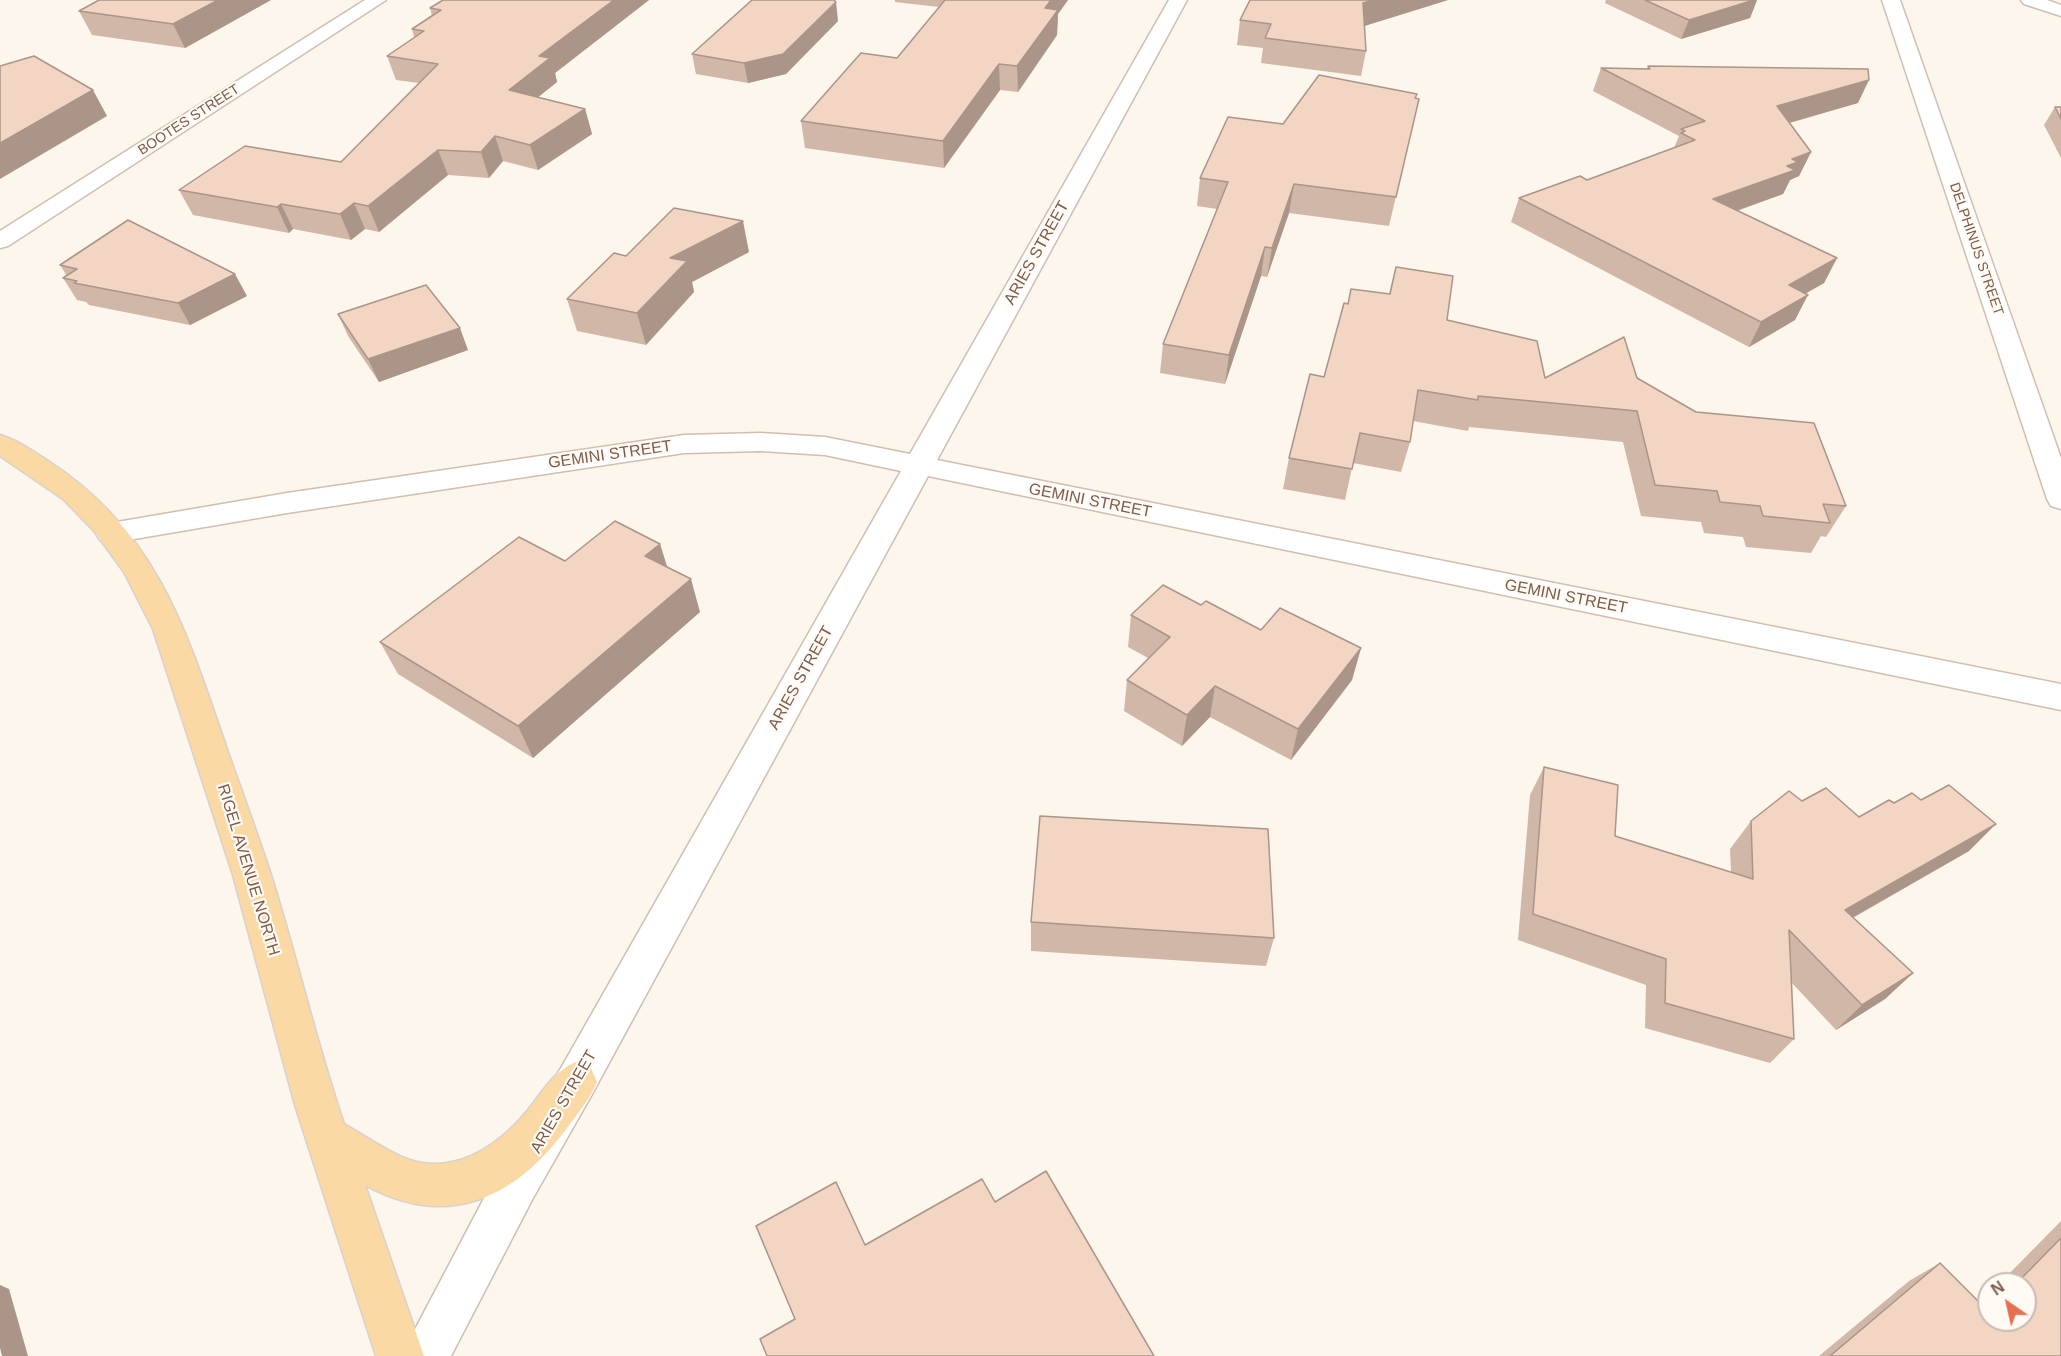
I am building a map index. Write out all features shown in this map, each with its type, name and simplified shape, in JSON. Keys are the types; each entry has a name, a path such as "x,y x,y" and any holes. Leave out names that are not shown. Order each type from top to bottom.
{"main road":[{"name":"RIGEL AVENUE NORTH","path":"0,444 73,494 94,512 150,591 169,629 252,875 316,1105 400,1356"},
{"path":"329,1139 394,1176 420,1184 441,1186 461,1184 495,1170 515,1155 530,1141 576,1082"}],"street":[{"name":"BOOTES STREET","path":"0,241 377,0"},
{"name":"ARIES STREET","path":"425,1356 517,1182 576,1082 1178,0"},
{"name":"DELPHINUS STREET","path":"1892,0 2061,499"},
{"path":"2030,0 2061,11"},
{"name":"GEMINI STREET","path":"111,533 298,501 684,444 761,442 825,446 2061,697"}],"building":[{"path":"99,0 218,0 173,24 79,11"},
{"path":"443,0 614,0 539,56 550,58 509,90 585,109 530,145 495,136 481,152 438,150 368,206 354,203 340,214 281,204 277,207 179,190 245,146 341,162 438,64 387,56 424,31 412,29 441,10 430,8"},
{"path":"752,0 834,0 836,2 783,54 744,63 692,54"},
{"path":"945,0 1051,0 1045,8 1058,10 1017,66 999,64 943,141 801,121 861,53 897,58"},
{"path":"1250,0 1374,0 1363,3 1366,51 1265,38 1271,24 1240,20"},
{"path":"1645,0 1754,0 1689,20"},
{"path":"34,56 93,90 0,143 0,66"},
{"path":"1648,66 1868,69 1869,80 1777,106 1811,152 1792,159 1798,162 1787,166 1795,170 1713,199 1837,258 1789,285 1808,295 1761,322 1519,198 1580,176 1587,180 1695,140 1681,133 1685,131 1681,129 1705,121 1601,68 1650,69"},
{"path":"1319,75 1417,94 1415,98 1419,99 1396,197 1294,184 1272,248 1265,247 1229,355 1163,344 1228,182 1200,178 1228,117 1283,124"},
{"path":"2055,107 2061,107 2061,119"},
{"path":"674,208 743,221 670,258 687,261 637,313 567,299 614,253 626,256"},
{"path":"128,220 235,274 178,303 74,283 77,281 63,278 77,269 60,265"},
{"path":"1396,267 1453,276 1447,320 1537,341 1545,378 1624,337 1637,378 1696,412 1814,423 1846,506 1823,504 1830,523 1763,516 1760,506 1720,502 1717,491 1655,485 1637,411 1478,396 1478,400 1418,390 1410,442 1360,433 1352,469 1289,458 1310,374 1324,377 1344,303 1348,304 1351,289 1390,294"},
{"path":"426,285 460,328 368,359 338,314"},
{"path":"615,521 660,544 645,556 691,579 518,726 380,642 519,537 565,561"},
{"path":"1163,585 1201,605 1206,601 1261,630 1280,608 1361,648 1298,729 1215,686 1187,715 1127,680 1170,637 1131,615"},
{"path":"1544,767 1618,785 1615,836 1753,879 1751,821 1789,791 1802,801 1826,788 1859,817 1889,800 1894,803 1912,793 1921,800 1949,785 1996,824 1845,910 1913,973 1862,1005 1789,930 1794,1039 1665,1003 1666,959 1533,914"},
{"path":"1040,816 1268,829 1274,938 1031,922"},
{"path":"1046,1171 1154,1356 767,1356 760,1339 795,1319 756,1226 836,1182 865,1245 982,1179 995,1202"},
{"path":"2061,1238 2061,1356 1830,1356 1940,1263 1977,1300 1977,1332 2037,1332 2037,1272 2028,1272"}]}
